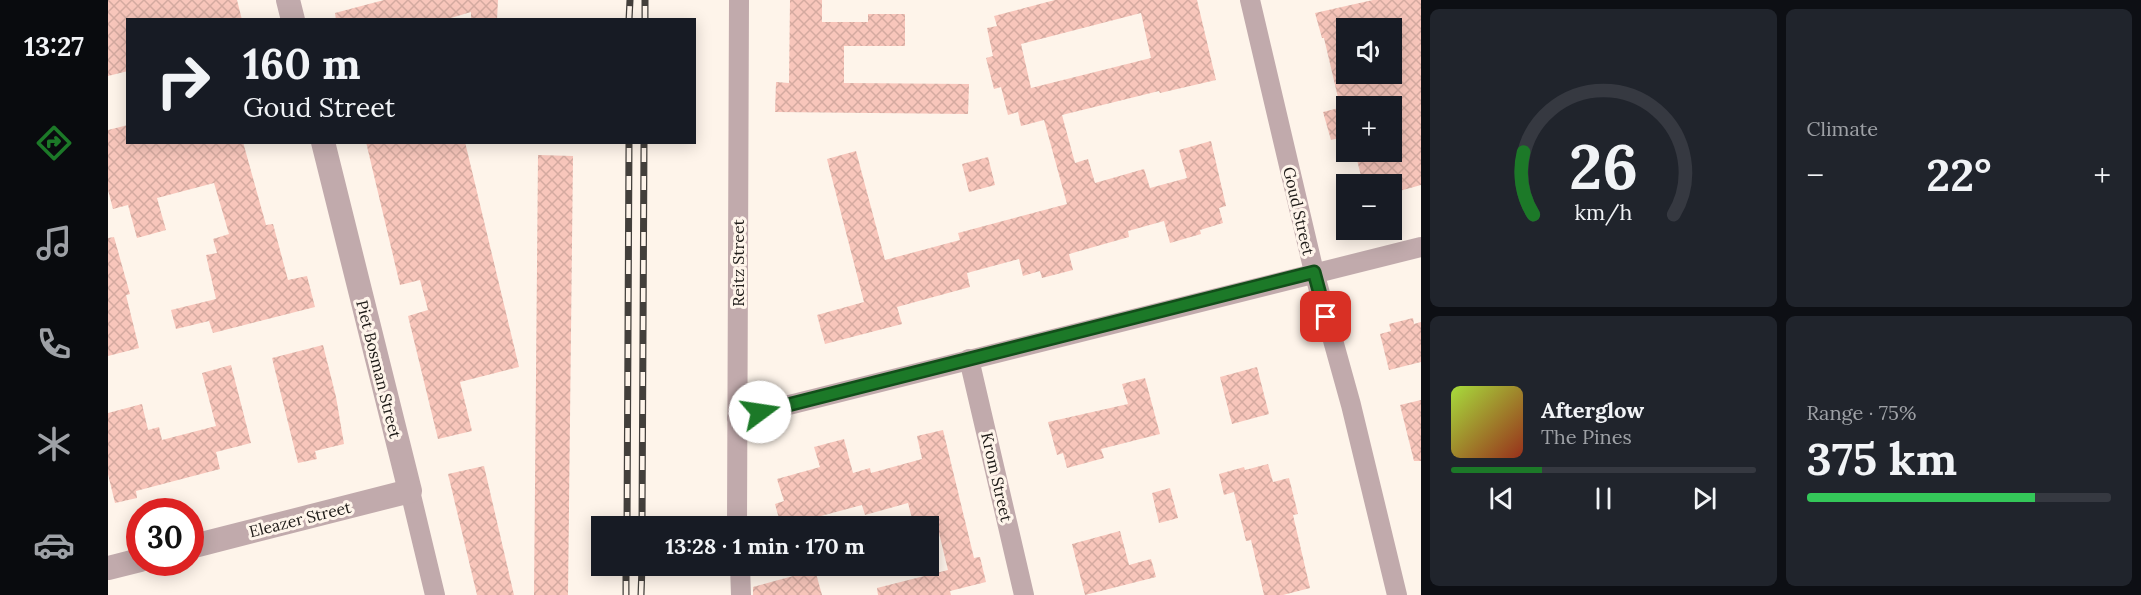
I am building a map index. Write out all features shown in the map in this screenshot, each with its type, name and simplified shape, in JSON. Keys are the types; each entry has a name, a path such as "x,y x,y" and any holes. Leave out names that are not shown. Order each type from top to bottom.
{"street":[{"path":"288,0 292,18"},
{"name":"Reitz Street","path":"737,516 739,0"},
{"name":"Goud Street","path":"1250,0 1314,272 1351,405 1397,595"},
{"name":"Piet Bosman Street","path":"323,144 435,595"},
{"path":"737,418 1421,247"},
{"name":"Krom Street","path":"969,359 1024,595"},
{"name":"Eleazer Street","path":"204,543 410,491"},
{"path":"108,568 126,564"},
{"path":"740,576 741,595"}],"building":[{"path":"108,0 237,0 242,18 126,18 126,72 108,76"},
{"path":"384,0 498,0 497,18 471,18 471,12 451,18 336,18 335,13"},
{"path":"790,0 822,0 822,22 868,22 868,14 905,14 905,46 844,46 844,83 969,84 968,114 775,112 776,82 789,83"},
{"path":"1055,0 1197,0 1216,80 1160,93 1159,91 1062,115 1075,163 1088,159 1095,183 1144,169 1150,188 1187,178 1179,150 1211,141 1226,206 1219,208 1223,223 1200,230 1201,234 1170,243 1164,221 1128,231 1129,237 1069,254 1073,270 1042,278 1040,271 1023,276 1019,259 967,273 970,287 897,307 902,324 825,344 817,315 864,302 827,159 856,151 885,260 960,240 958,233 1067,204 1044,120 1021,126 1018,112 1008,115 1001,87 994,89 986,58 993,56 987,28 997,26 994,16","holes":["1141,13 1151,58 1031,88 1021,44"]},
{"path":"1373,0 1421,0 1421,185 1402,190 1402,174 1360,174 1358,162 1402,162 1402,96 1338,96 1324,38 1322,38 1315,13"},
{"path":"1336,109 1336,139 1331,140 1323,112"},
{"path":"126,126 126,144 244,144 266,225 273,224 288,280 307,276 315,307 213,333 209,321 176,329 171,310 216,299 206,255 217,253 213,239 229,234 214,183 157,198 166,230 137,238 128,205 113,209 108,190 108,130"},
{"path":"366,144 465,144 519,367 460,382 472,431 438,439 408,316 428,310 420,280 400,285"},
{"path":"538,155 573,156 568,595 534,595"},
{"path":"988,157 995,185 969,192 962,164"},
{"path":"114,237 130,294 126,295 139,348 108,356 108,238"},
{"path":"1413,318 1414,324 1421,322 1421,362 1389,370 1380,334 1391,331 1389,324"},
{"path":"323,345 336,397 344,444 315,451 317,459 298,463 272,358"},
{"path":"231,365 251,443 216,452 220,469 136,491 137,498 126,498 126,500 115,503 108,474 108,413 142,404 148,430 159,427 162,440 216,426 202,373"},
{"path":"1257,367 1269,414 1232,424 1220,377"},
{"path":"1145,378 1160,434 1101,449 1104,458 1067,468 1063,453 1057,455 1048,422 1128,404 1122,384"},
{"path":"1421,400 1421,461 1414,461 1400,405"},
{"path":"943,430 974,558 980,557 986,582 950,591 951,595 878,595 877,588 924,576 939,576 939,572 948,570 939,533 939,516 911,516 908,503 865,515 862,505 821,516 778,516 775,504 784,501 777,479 820,467 814,447 844,439 853,473 870,468 871,473 922,459 917,436"},
{"path":"1268,464 1273,482 1289,478 1298,514 1293,515 1310,588 1283,595 1264,595 1251,540 1246,541 1234,492 1224,495 1219,474 1244,467 1245,470"},
{"path":"484,466 514,595 477,595 448,474"},
{"path":"1170,488 1178,518 1159,523 1152,493"},
{"path":"1120,531 1129,565 1151,559 1156,577 1085,595 1072,544"},
{"path":"793,576 817,576 822,595 753,595 753,587"}],"railway":[{"path":"629,18 630,0"},
{"path":"645,0 645,18"},
{"path":"627,516 629,144"},
{"path":"642,516 644,144"},
{"path":"626,576 626,595"},
{"path":"641,595 642,576"}],"route":[{"path":"760,412 1314,272 1326,317"}]}
